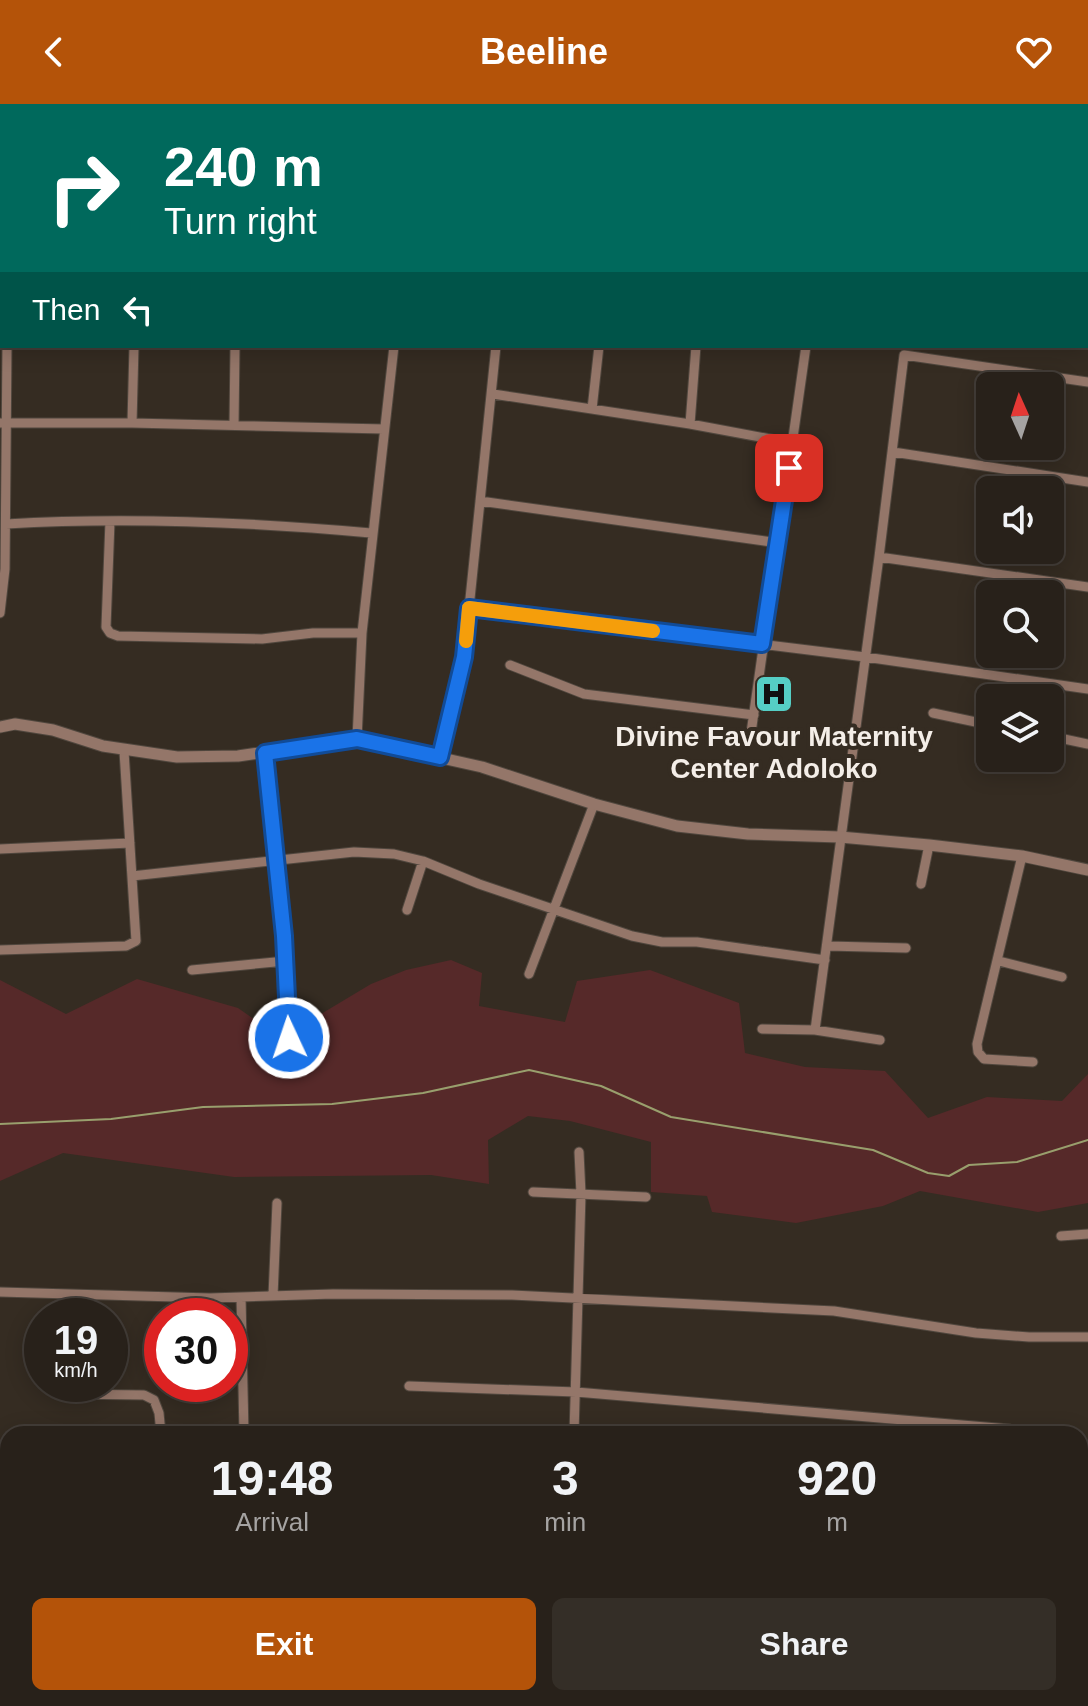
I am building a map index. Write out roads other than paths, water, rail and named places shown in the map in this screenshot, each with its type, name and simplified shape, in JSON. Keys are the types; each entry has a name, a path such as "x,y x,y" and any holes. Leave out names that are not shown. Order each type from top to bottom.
{"street":[{"path":"0,613 7,348"},
{"path":"132,423 134,348"},
{"path":"234,425 235,348"},
{"path":"357,739 371,533 394,348"},
{"path":"440,757 464,657 496,348"},
{"path":"592,409 599,348"},
{"path":"690,424 696,348"},
{"path":"751,733 806,348"},
{"path":"815,1030 904,355 1088,382"},
{"path":"493,394 792,443"},
{"path":"4,422 384,429"},
{"path":"893,452 1088,482"},
{"path":"480,501 779,543"},
{"path":"4,530 110,521 283,525 371,533"},
{"path":"110,521 106,627 110,633 118,636 262,639 313,633 362,633"},
{"path":"879,557 1088,587"},
{"path":"469,608 865,657 1088,689"},
{"path":"510,665 593,696 754,715"},
{"path":"933,713 976,722"},
{"path":"0,727 15,724 53,730 124,751 177,757 265,753 357,739 482,767 594,804 677,826 748,834 840,837 929,845 1022,856 1088,870"},
{"path":"1064,739 1088,744"},
{"path":"0,950 126,946 136,941 124,751"},
{"path":"265,753 286,961 289,1038"},
{"path":"529,974 594,804"},
{"path":"0,849 130,843"},
{"path":"921,884 929,845"},
{"path":"132,876 354,852 394,854 423,861 479,884 632,936 825,960"},
{"path":"1022,856 977,1044 978,1052 984,1059 1033,1062"},
{"path":"407,910 423,861"},
{"path":"828,946 906,948"},
{"path":"192,970 286,961"},
{"path":"999,961 1062,977"},
{"path":"762,1029 815,1030 880,1040"},
{"path":"574,1426 581,1194 579,1152"},
{"path":"533,1192 646,1197"},
{"path":"273,1296 277,1203"},
{"path":"1061,1236 1088,1234"},
{"path":"0,1292 241,1297 463,1294 834,1311 976,1333 1088,1337"},
{"path":"241,1297 244,1426"},
{"path":"409,1386 576,1392 974,1426"},
{"path":"128,1395 144,1395 154,1400 160,1426"}],"waterway":[{"path":"0,1124 111,1119 203,1107 332,1104 423,1093 529,1070 601,1086 671,1117 873,1150 928,1173 949,1176 969,1165 1017,1162 1088,1140"}],"place":[{"name":"Divine Favour Maternity Center Adoloko","path":"774,694"}]}
